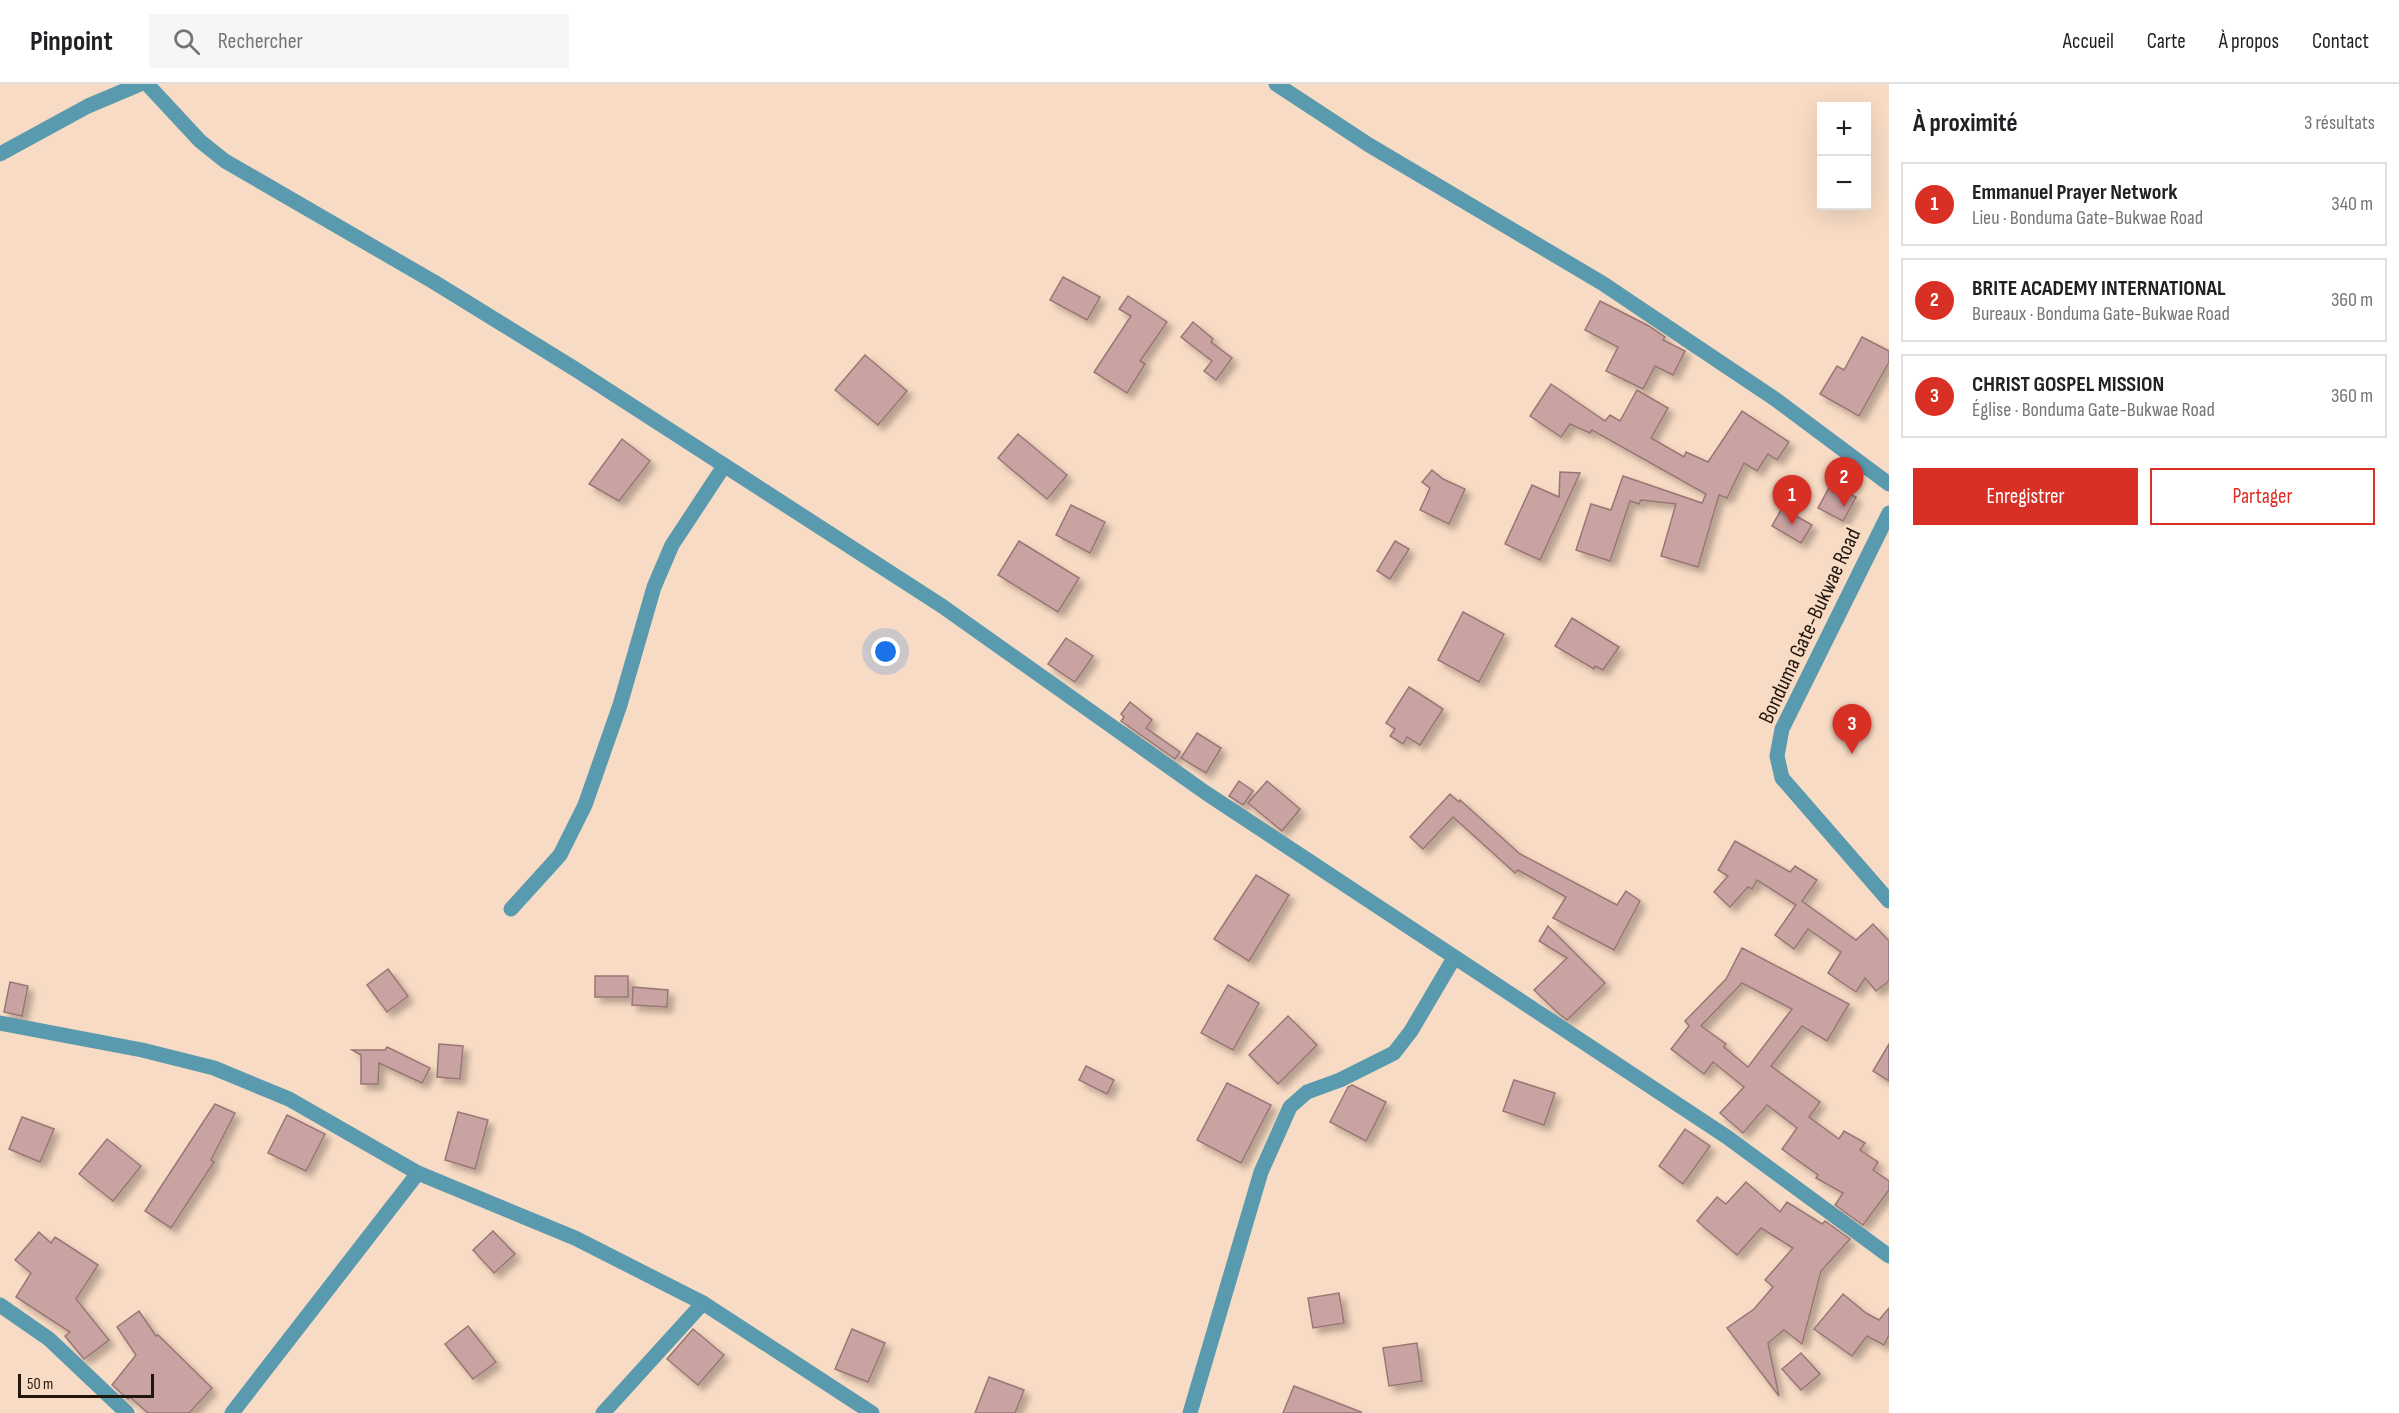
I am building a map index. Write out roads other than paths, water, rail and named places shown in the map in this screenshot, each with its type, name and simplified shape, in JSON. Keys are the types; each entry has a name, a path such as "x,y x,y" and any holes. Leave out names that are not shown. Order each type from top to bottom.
{"street":[{"path":"0,154 88,106 141,84"},
{"path":"147,84 200,141 225,161 434,282 575,369 942,606 1206,794 1727,1137 1889,1256"},
{"path":"1276,84 1369,145 1612,289 1775,399 1889,484"},
{"path":"511,909 560,855 585,805 620,705 659,576 672,545 724,466"},
{"name":"Bonduma Gate-Bukwae Road","path":"1889,513 1782,729 1777,756 1782,778 1889,901"},
{"path":"1190,1413 1261,1173 1290,1107 1307,1092 1340,1080 1394,1053 1411,1031 1454,958"},
{"path":"0,1023 142,1050 214,1068 289,1099 418,1173 575,1238 703,1303 872,1413"},
{"path":"232,1413 418,1173"},
{"path":"603,1413 703,1303"},
{"path":"0,1305 49,1340 127,1413"}],"place":[{"name":"BRITE ACADEMY INTERNATIONAL","path":"1844,507"},
{"name":"Emmanuel Prayer Network","path":"1792,525"},
{"name":"CHRIST GOSPEL MISSION","path":"1852,754"}]}
